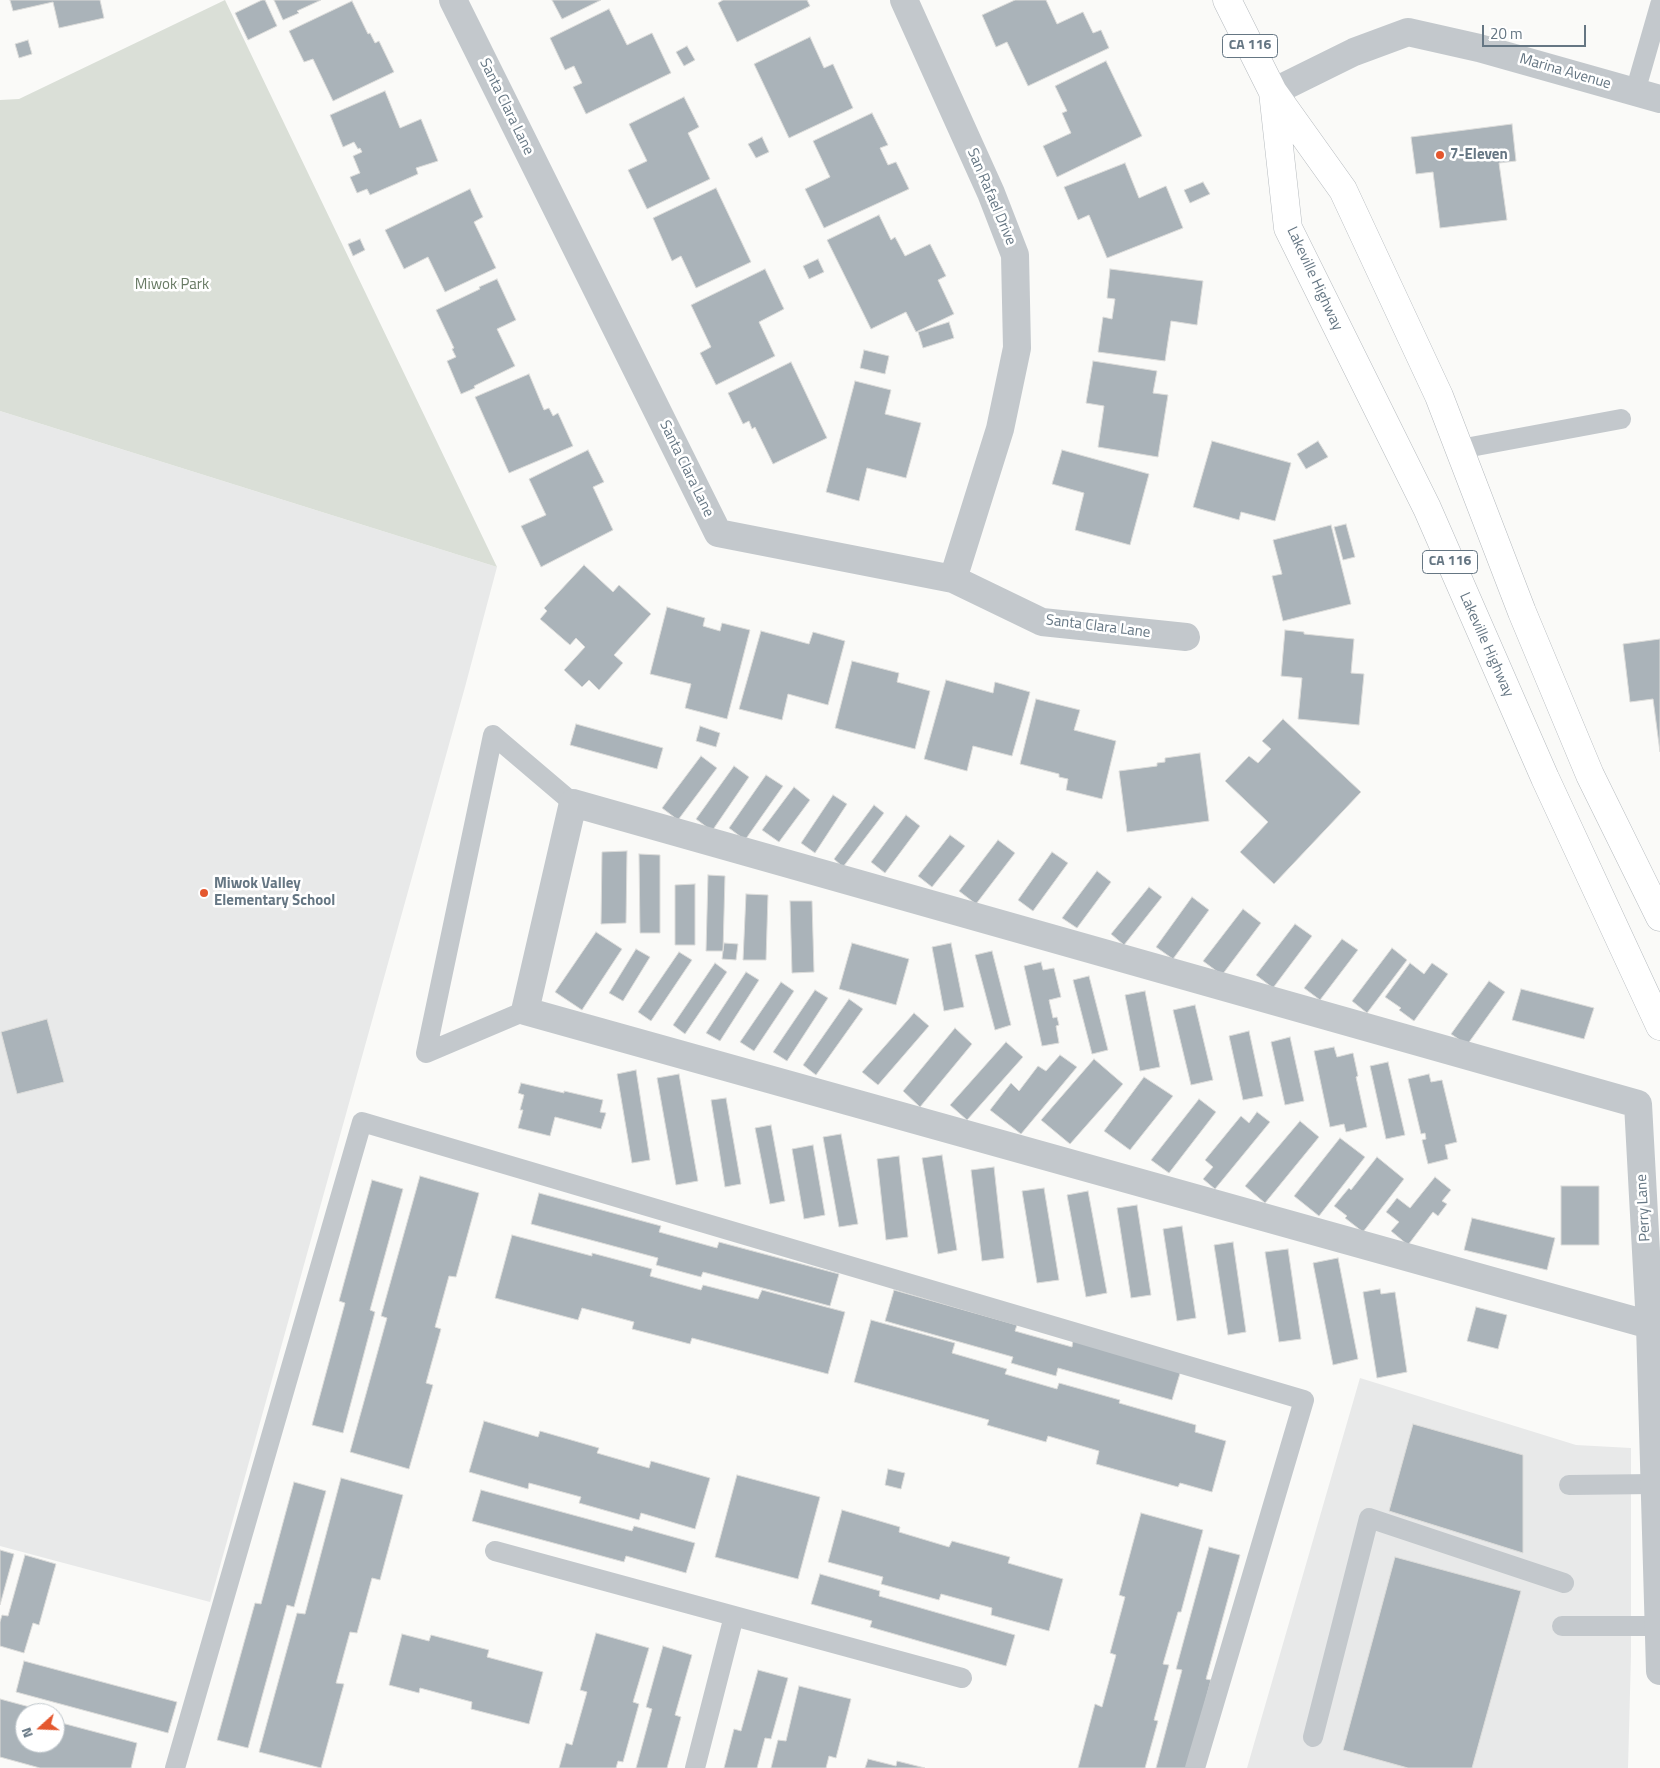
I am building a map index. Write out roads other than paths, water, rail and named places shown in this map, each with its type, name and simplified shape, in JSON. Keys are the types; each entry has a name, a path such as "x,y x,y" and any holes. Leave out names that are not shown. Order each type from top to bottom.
{"main road":[{"name":"Lakeville Highway","path":"1227,0 1273,92 1343,190 1439,396 1522,612 1590,775 1660,917"},
{"name":"Lakeville Highway","path":"1273,92 1288,228 1427,508 1545,778 1660,1026"}],"street":[{"name":"Santa Clara Lane","path":"453,0 718,533 953,579 1042,622 1186,637"},
{"name":"San Rafael Drive","path":"904,0 991,193 1015,255 1017,348 1000,429 953,579"},
{"name":"Marina Avenue","path":"1273,92 1354,52 1408,32 1479,48 1648,95"},
{"path":"573,803 525,1011 1650,1325"},
{"name":"Perry Lane","path":"573,803 1638,1104 1650,1325 1660,1671"}],"lane":[{"path":"1648,95 1660,5"},
{"path":"1460,449 1621,419"},
{"path":"525,1011 426,1053 492,735 573,803"},
{"path":"175,1768 362,1122 1304,1400 1195,1768"},
{"path":"1569,1485 1655,1484"},
{"path":"1312,1737 1368,1518 1564,1583"},
{"path":"495,1551 962,1678"},
{"path":"695,1768 734,1616"},
{"path":"1562,1626 1659,1626"}],"place":[{"name":"7-Eleven","path":"1440,155"},
{"name":"Miwok Valley Elementary School","path":"204,893"}],"park label":[{"name":"Miwok Park","path":"172,285"}]}
